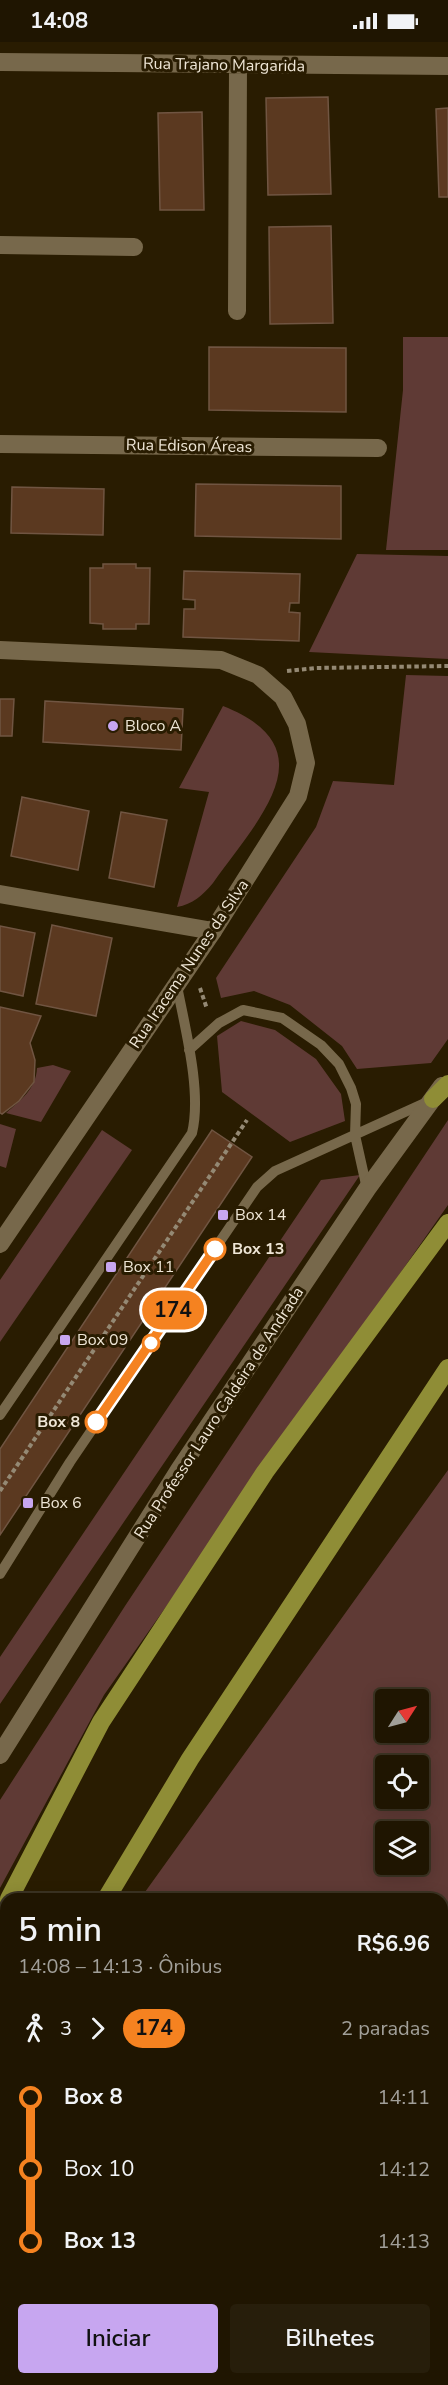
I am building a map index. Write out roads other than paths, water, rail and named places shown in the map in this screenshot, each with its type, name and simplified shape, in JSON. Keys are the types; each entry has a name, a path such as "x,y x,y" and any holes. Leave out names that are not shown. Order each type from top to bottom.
{"main road":[{"path":"433,1100 448,1084"},
{"path":"12,1893 101,1722 265,1472 448,1223"},
{"path":"110,1893 190,1759 448,1368"}],"street":[{"name":"Rua Trajano Margarida","path":"0,62 448,66"},
{"path":"237,311 238,65"},
{"path":"0,245 134,247"},
{"name":"Rua Edison Áreas","path":"0,444 378,448"},
{"name":"Rua Iracema Nunes da Silva","path":"0,650 221,660 258,675 284,697 297,724 306,762 298,796 213,932 0,1244"},
{"path":"0,894 213,932"},
{"name":"Rua Professor Lauro Caldeira de Andrada","path":"0,1755 179,1470 367,1189 448,1078"}],"lane":[{"path":"0,1415 192,1133 195,1121 189,1050 176,986"},
{"path":"189,1050 219,1023 243,1010 282,1018 321,1045 339,1064 351,1088 356,1104 355,1135 367,1189"},
{"path":"0,1574 70,1462 257,1187 275,1172 433,1100"}],"place":[{"name":"Bloco A","path":"113,726"},
{"name":"Box 14","path":"223,1215"},
{"name":"Box 13","path":"215,1249"},
{"name":"Box 11","path":"111,1267"},
{"name":"Box 09","path":"65,1340"},
{"name":"Box 8","path":"96,1422"},
{"name":"Box 6","path":"28,1503"}]}
